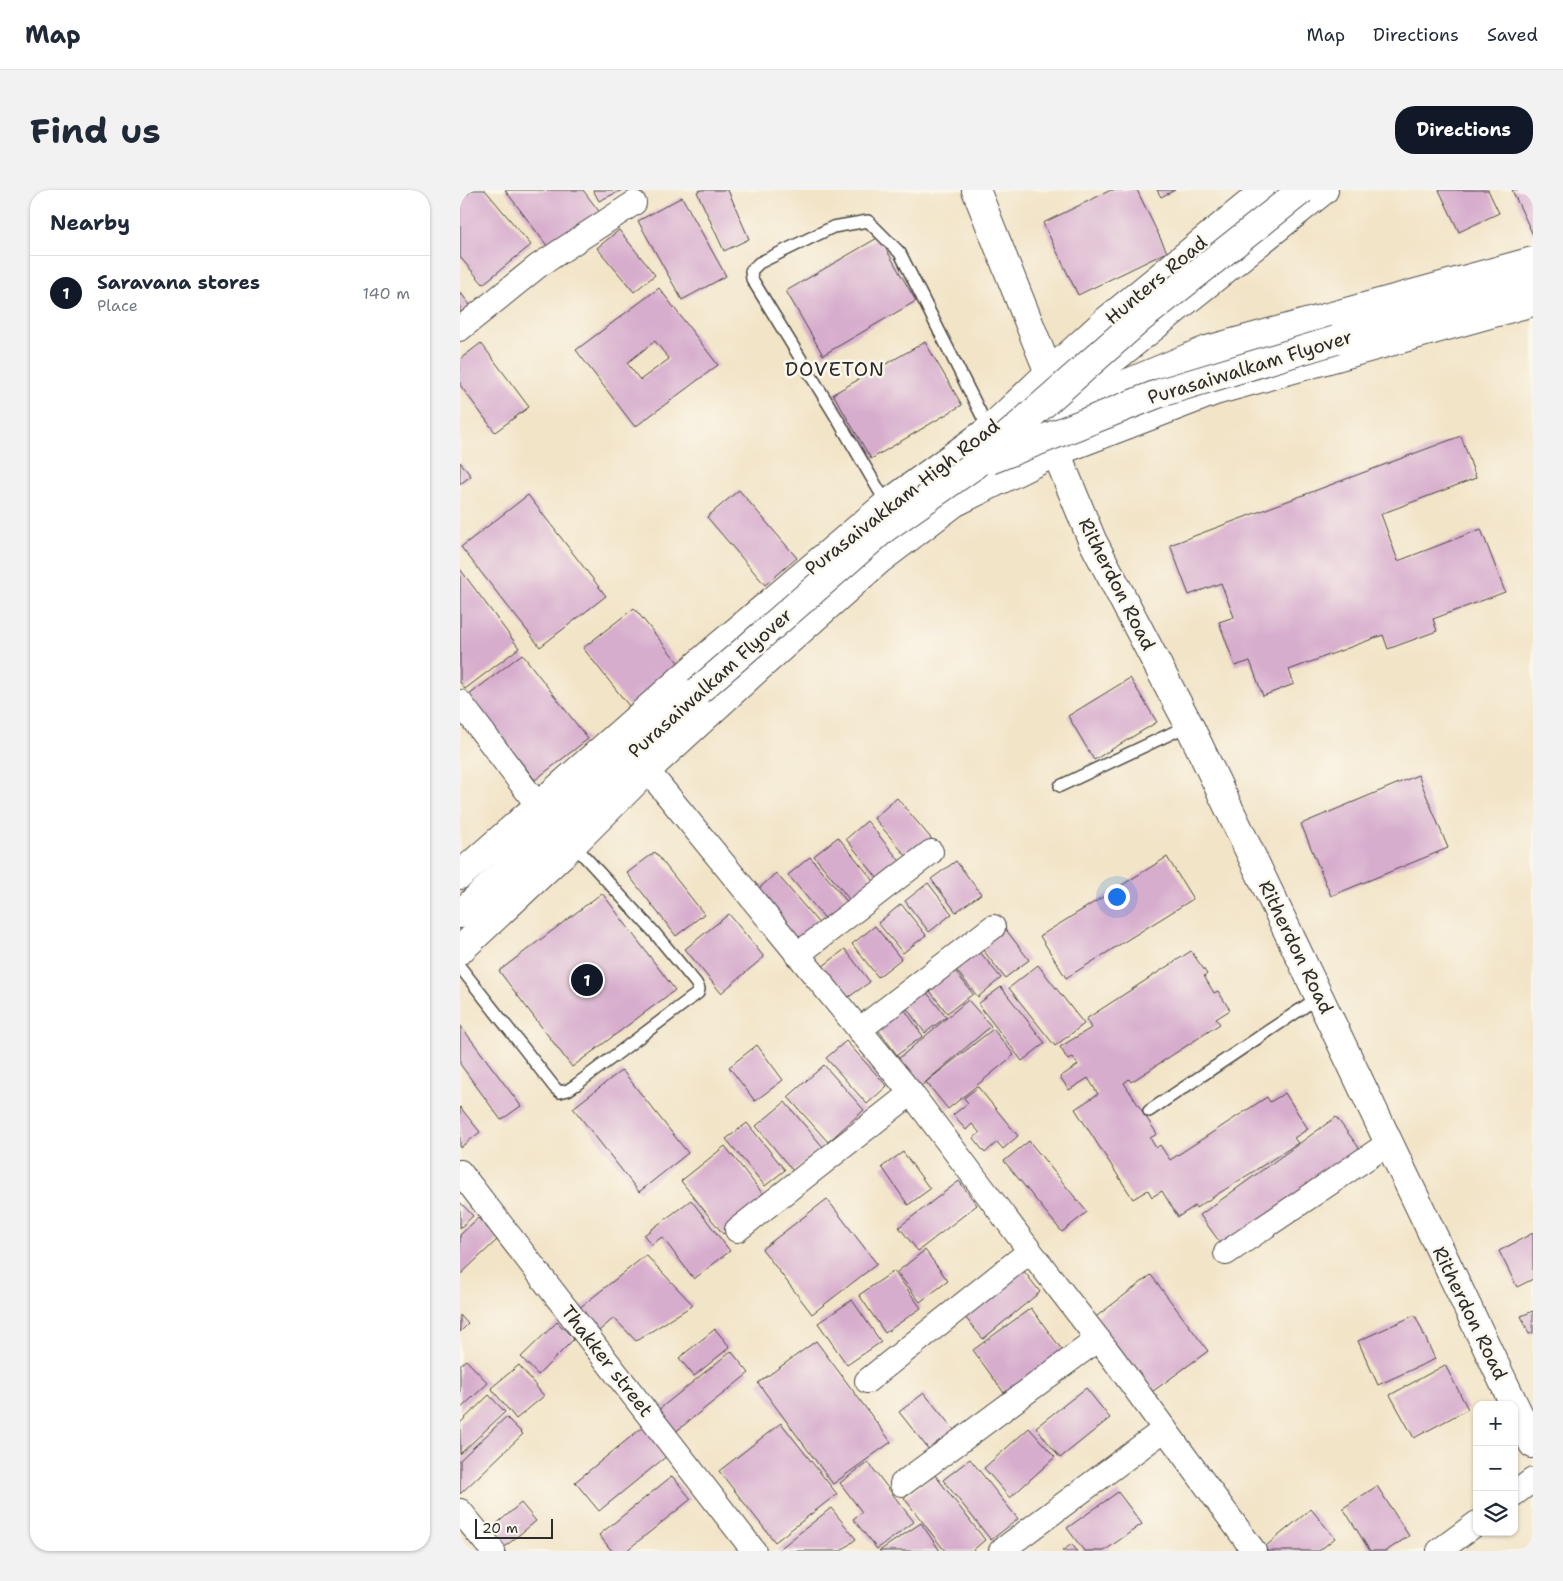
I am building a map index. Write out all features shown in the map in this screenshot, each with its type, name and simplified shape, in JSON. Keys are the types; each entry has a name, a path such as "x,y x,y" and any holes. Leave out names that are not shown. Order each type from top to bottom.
{"street":[{"path":"976,190 1048,373 1058,409 1056,452"},
{"name":"Purasaiwalkam Flyover","path":"460,914 713,678 885,528 972,467 1140,318 1302,190"},
{"path":"1058,409 1118,357 1324,190"},
{"name":"Hunters Road","path":"1048,373 1250,195"},
{"path":"460,329 538,266 634,203"},
{"path":"1058,409 1207,350 1533,261"},
{"name":"Purasaiwalkam Flyover","path":"972,467 1160,393 1533,282"},
{"path":"460,950 573,844 647,770 879,560 954,504 1056,452 1215,392 1533,302"},
{"path":"1106,321 1118,357 1130,382"},
{"path":"1207,350 1215,392"},
{"name":"Purasaivakkam High Road","path":"460,875 712,652 886,505 989,430 1048,373"},
{"name":"Ritherdon Road","path":"1056,452 1092,540 1190,725 1533,1444"},
{"path":"460,702 538,807"},
{"path":"647,770 911,1093 1098,1339 1254,1551"},
{"path":"797,955 931,852"},
{"path":"859,1030 993,927"},
{"path":"737,1230 911,1093"},
{"path":"1226,1253 1389,1143"},
{"name":"Thakker street","path":"460,1172 754,1551"},
{"path":"867,1381 1030,1251"},
{"path":"902,1484 1098,1339"},
{"path":"1001,1551 1165,1429"},
{"path":"1518,1491 1533,1480"},
{"path":"460,1511 492,1551"},
{"path":"1439,1551 1473,1526"}],"lane":[{"path":"886,505 838,420 752,279 751,271 759,263 833,227 868,221 900,253 989,430"},
{"path":"1060,786 1190,725"},
{"path":"460,966 560,1092 568,1090 577,1084 698,993 699,989 696,983 652,931 573,844"},
{"path":"1149,1111 1320,996"}],"building":[{"path":"472,190 485,190 531,245 483,284 460,257 460,200"},
{"path":"505,190 583,190 601,214 551,251"},
{"path":"593,190 622,190 599,201"},
{"path":"701,190 728,190 749,239 724,251 697,192"},
{"path":"1111,190 1137,190 1167,252 1078,295 1043,223"},
{"path":"1157,190 1175,190 1161,197"},
{"path":"1439,190 1488,190 1499,213 1459,232"},
{"path":"1512,190 1533,190 1533,235"},
{"path":"682,197 726,276 682,300 638,221"},
{"path":"619,230 655,275 634,292 597,248"},
{"path":"879,237 916,301 823,355 786,291"},
{"path":"659,288 718,365 635,427 576,350","holes":["655,341 669,359 640,380 627,363"]},
{"path":"460,292 470,305 460,313"},
{"path":"925,342 962,405 871,459 833,394"},
{"path":"481,343 529,407 495,432 460,385 460,359"},
{"path":"1461,436 1476,478 1381,514 1398,561 1481,529 1505,592 1433,619 1437,631 1388,649 1383,635 1289,670 1294,684 1263,696 1250,661 1235,666 1219,622 1234,617 1221,583 1189,595 1170,545"},
{"path":"460,462 471,476 460,484"},
{"path":"739,490 797,558 765,585 707,517"},
{"path":"528,495 606,596 540,647 461,547"},
{"path":"460,569 519,648 465,689 460,682"},
{"path":"634,608 680,665 629,706 583,648"},
{"path":"522,654 588,739 535,780 469,695"},
{"path":"1130,678 1157,722 1094,760 1068,716"},
{"path":"1418,775 1448,848 1331,896 1301,824"},
{"path":"897,798 935,843 912,863 874,818"},
{"path":"867,821 904,866 882,884 846,839"},
{"path":"838,837 877,885 853,904 814,856"},
{"path":"655,852 704,914 676,936 627,873"},
{"path":"810,857 850,905 829,923 788,875"},
{"path":"1167,857 1193,899 1066,978 1040,936"},
{"path":"956,861 981,894 956,912 931,879"},
{"path":"776,873 822,927 800,946 754,893"},
{"path":"928,883 952,914 929,932 905,901"},
{"path":"602,893 675,990 572,1067 499,971"},
{"path":"901,904 926,935 903,953 878,923"},
{"path":"729,914 764,957 721,993 685,949"},
{"path":"875,926 901,959 878,977 852,944"},
{"path":"1004,927 1029,960 1005,978 980,946"},
{"path":"976,947 1001,978 978,997 953,966"},
{"path":"845,949 870,982 846,999 822,967"},
{"path":"1191,951 1207,974 1204,976 1214,993 1218,991 1230,1010 1216,1019 1220,1024 1131,1082 1129,1079 1124,1083 1157,1134 1150,1138 1156,1148 1160,1145 1170,1160 1267,1097 1270,1102 1285,1093 1308,1129 1294,1138 1298,1143 1196,1208 1195,1206 1178,1217 1162,1191 1152,1197 1148,1190 1133,1199 1075,1109 1098,1094 1088,1078 1069,1090 1060,1077 1078,1065 1073,1057 1068,1060 1060,1047 1091,1028 1086,1019"},
{"path":"949,963 973,994 947,1013 924,983"},
{"path":"1038,965 1084,1024 1055,1046 1009,988"},
{"path":"921,985 946,1017 925,1033 901,1001"},
{"path":"1001,987 1045,1043 1022,1061 978,1004"},
{"path":"968,1000 991,1026 921,1086 898,1059"},
{"path":"900,1003 923,1036 897,1055 873,1023"},
{"path":"460,1025 521,1106 501,1120 460,1064"},
{"path":"993,1029 1014,1055 948,1109 926,1082"},
{"path":"846,1041 887,1086 867,1104 826,1058"},
{"path":"757,1045 783,1080 755,1101 729,1067"},
{"path":"824,1065 864,1110 828,1142 788,1097"},
{"path":"622,1070 688,1153 639,1192 573,1108"},
{"path":"978,1087 1018,1136 1003,1149 997,1142 985,1153 973,1138 980,1133 972,1124 966,1130 953,1115 968,1103 964,1098"},
{"path":"785,1102 823,1147 793,1171 756,1126"},
{"path":"460,1107 480,1132 460,1148"},
{"path":"1336,1117 1360,1149 1224,1248 1200,1215"},
{"path":"747,1123 785,1170 765,1186 726,1139"},
{"path":"1029,1141 1087,1212 1062,1232 1004,1161"},
{"path":"725,1146 767,1199 723,1234 681,1181"},
{"path":"903,1152 930,1189 908,1205 882,1167"},
{"path":"959,1181 977,1205 918,1251 899,1227"},
{"path":"827,1199 877,1264 812,1314 762,1249"},
{"path":"691,1200 730,1251 694,1279 662,1237 651,1245 644,1235"},
{"path":"460,1202 473,1216 460,1228"},
{"path":"478,1218 498,1239 460,1275 460,1235"},
{"path":"1533,1233 1533,1279 1517,1287 1499,1251"},
{"path":"925,1250 948,1281 920,1302 897,1272"},
{"path":"646,1255 693,1305 636,1341 614,1318 592,1337 573,1313"},
{"path":"1023,1270 1040,1292 983,1339 965,1317"},
{"path":"894,1271 921,1308 885,1333 859,1295"},
{"path":"1151,1275 1208,1351 1145,1397 1089,1322"},
{"path":"852,1300 881,1342 847,1365 818,1323"},
{"path":"1031,1308 1065,1354 1007,1397 973,1350"},
{"path":"1533,1311 1533,1333 1529,1334 1521,1316"},
{"path":"460,1315 468,1324 460,1332"},
{"path":"1415,1315 1435,1359 1378,1385 1358,1341"},
{"path":"557,1322 574,1339 538,1375 521,1357"},
{"path":"715,1329 730,1347 694,1376 679,1358"},
{"path":"816,1341 891,1442 833,1484 758,1383"},
{"path":"731,1351 749,1373 674,1433 657,1411"},
{"path":"466,1360 488,1383 460,1409 460,1365"},
{"path":"519,1365 544,1396 516,1419 491,1388"},
{"path":"1445,1365 1468,1409 1414,1438 1390,1395"},
{"path":"1086,1388 1110,1418 1060,1458 1036,1427"},
{"path":"924,1393 955,1431 930,1451 899,1412"},
{"path":"489,1395 505,1412 460,1454 460,1423"},
{"path":"506,1417 523,1434 460,1494 460,1460"},
{"path":"649,1422 673,1451 599,1511 575,1482"},
{"path":"781,1423 837,1494 775,1542 719,1471"},
{"path":"1029,1428 1055,1457 1010,1498 984,1468"},
{"path":"970,1459 1018,1519 991,1540 943,1480"},
{"path":"868,1462 914,1522 877,1549 853,1519 862,1512 840,1483"},
{"path":"935,1475 985,1540 972,1551 945,1551 904,1498"},
{"path":"672,1476 691,1499 626,1551 612,1551 599,1535"},
{"path":"1377,1486 1409,1536 1386,1551 1370,1551 1343,1508"},
{"path":"1118,1492 1142,1524 1104,1551 1084,1551 1067,1528"},
{"path":"521,1503 536,1521 502,1549 487,1532"},
{"path":"831,1508 856,1539 841,1551 777,1551"},
{"path":"1311,1509 1335,1538 1319,1551 1261,1550"},
{"path":"921,1523 940,1551 879,1551"},
{"path":"1072,1544 1077,1551 1062,1551"}],"place":[{"name":"Saravana stores","path":"587,980"}],"district":[{"name":"DOVETON","path":"835,369"}]}
